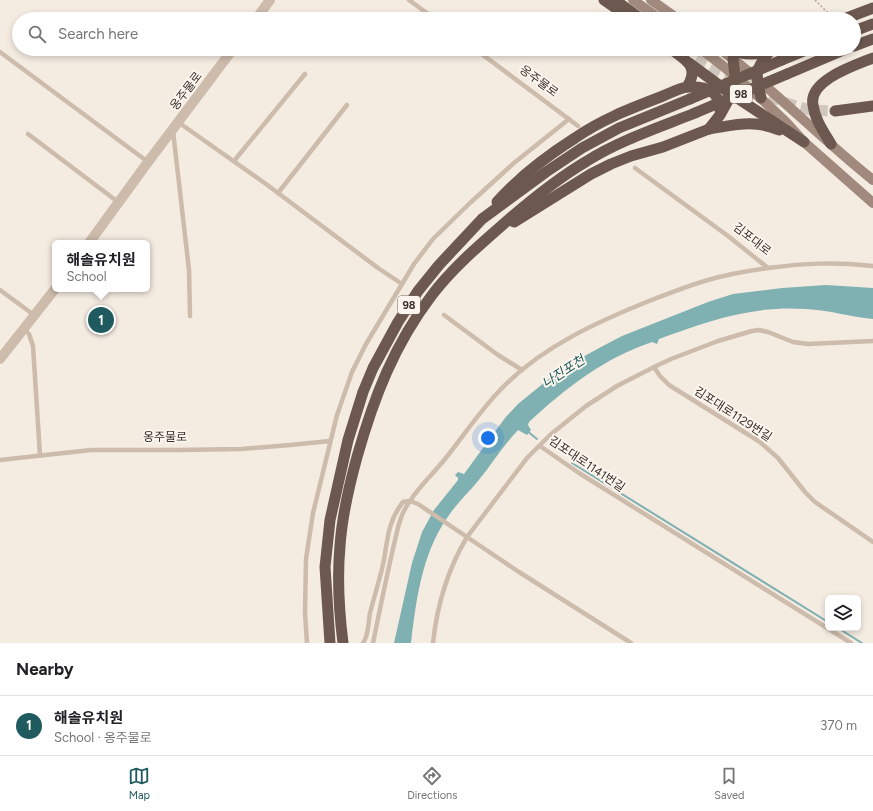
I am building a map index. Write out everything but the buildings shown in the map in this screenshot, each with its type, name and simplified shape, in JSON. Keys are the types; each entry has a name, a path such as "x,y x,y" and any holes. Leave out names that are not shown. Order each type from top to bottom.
{"highway":[{"path":"604,0 620,12"},
{"path":"615,0 631,12"},
{"path":"861,13 873,8"},
{"path":"861,28 873,24"},
{"path":"861,43 873,39"},
{"path":"761,98 757,70 760,63 766,56"},
{"name":"98","path":"330,643 325,567 330,520 348,440 363,392 373,368 384,345 418,291 439,265 482,219 546,172 582,148 619,128 690,100 792,56"},
{"name":"98","path":"343,643 339,597 340,545 344,512 350,486 375,397 388,367 410,326 433,294 457,267 485,240 531,200 588,160 642,134 829,56"},
{"path":"687,87 691,81 695,57"},
{"path":"695,57 731,94 804,142"},
{"path":"831,144 817,120 812,103 815,92 825,81 873,58"},
{"path":"709,130 720,115 731,94 735,76 733,59"},
{"path":"482,219 503,194 520,179 576,137 608,118 687,87 702,87 717,96 720,102 720,115"},
{"path":"835,111 873,106"},
{"path":"485,240 591,174 631,156 663,147 709,130 755,123 769,126 804,142"}],"main road":[{"path":"632,0 650,12"},
{"path":"651,0 668,12"},
{"path":"729,56 757,78 873,180"},
{"path":"695,57 735,76 761,98 804,142 873,203"}],"street":[{"path":"261,12 270,0"},
{"name":"옹주물로","path":"91,240 229,56"},
{"path":"0,359 53,292"}],"lane":[{"path":"409,0 425,12"},
{"path":"0,52 148,162"},
{"name":"옹주물로","path":"484,56 578,126"},
{"path":"234,161 305,74"},
{"path":"278,193 347,105"},
{"path":"307,643 305,606 306,560 313,513 330,440 344,393 359,357 376,325 422,253 445,226 514,163 569,119"},
{"path":"176,125 234,161 402,284"},
{"name":"옹주물로","path":"176,125 189,270 190,316"},
{"path":"28,134 119,202"},
{"name":"김포대로","path":"635,168 728,236 768,268 823,263 873,266"},
{"path":"374,643 397,526 401,514 419,487 446,458 475,417 499,390 522,370 560,342 617,315 676,291 708,280 768,268"},
{"path":"0,290 35,315"},
{"path":"444,315 498,355 522,370"},
{"path":"24,329 32,339 33,346 40,455"},
{"name":"김포대로1141번길","path":"851,643 579,473 540,446 560,426 586,406 617,386 654,367 706,345 759,330 793,342 808,344 873,341"},
{"name":"김포대로1129번길","path":"654,367 669,385 760,442 778,458 815,502 873,542"},
{"name":"옹주물로","path":"0,460 91,450 267,448 330,440"},
{"path":"433,643 436,619 447,579 465,535 527,458 540,446"},
{"path":"363,643 367,635 389,530 397,510 403,502 410,501 418,504 519,572 631,643"}],"path":[{"path":"815,0 826,12"}],"water":[{"name":"나진포천","path":"826,285 873,288 873,319 832,312 787,308 768,309 731,316 677,332 659,339 657,344 652,342 618,356 586,375 557,397 529,422 528,425 531,430 527,435 518,430 507,442 478,481 458,503 447,518 438,532 426,562 415,610 411,643 394,643 412,563 422,532 434,510 458,480 455,475 458,472 464,474 505,418 518,404 561,369 601,347 622,336 708,302 733,294 782,288"}],"waterway":[{"path":"527,431 537,439"},
{"path":"572,463 825,620"},
{"path":"843,631 862,643"}],"tunnel":[{"path":"696,59 723,74 783,102 810,110 835,111"}],"place":[{"name":"해솔유치원","path":"101,320"}]}
